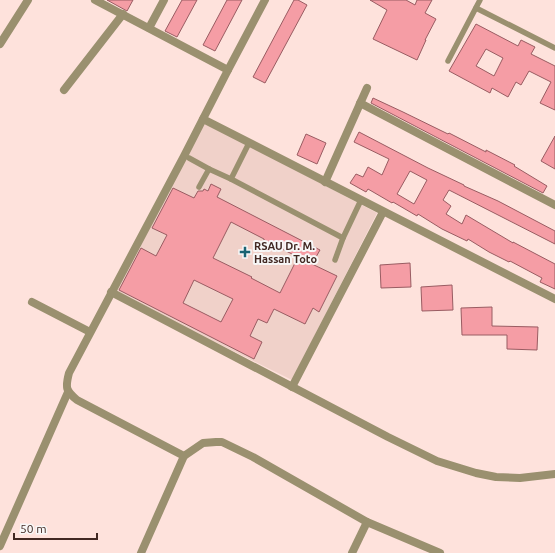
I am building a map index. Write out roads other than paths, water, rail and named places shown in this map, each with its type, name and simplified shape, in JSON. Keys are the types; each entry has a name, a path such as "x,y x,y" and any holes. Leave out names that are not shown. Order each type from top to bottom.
{"street":[{"path":"0,44 28,0"},
{"path":"95,0 228,70"},
{"path":"149,28 164,0"},
{"path":"184,456 77,400 68,392 66,382 90,332 265,0"},
{"path":"64,90 123,14"},
{"path":"325,182 366,88"},
{"path":"360,103 554,203"},
{"path":"203,120 555,299"},
{"path":"292,387 383,212"},
{"path":"111,292 416,452 436,461 476,473 496,477 520,478 555,474"},
{"path":"32,302 90,332"},
{"path":"0,546 68,392"},
{"path":"141,553 184,456 203,443 216,442 222,442 252,457 367,522 440,553"},
{"path":"352,553 367,522"}],"lane":[{"path":"448,61 480,0"},
{"path":"476,8 555,48"},
{"path":"232,180 249,143"},
{"path":"189,158 343,238"},
{"path":"199,187 209,169"},
{"path":"335,260 343,238 361,200"}],"place":[{"name":"RSAU Dr. M. Hassan Toto","path":"245,252"}]}
